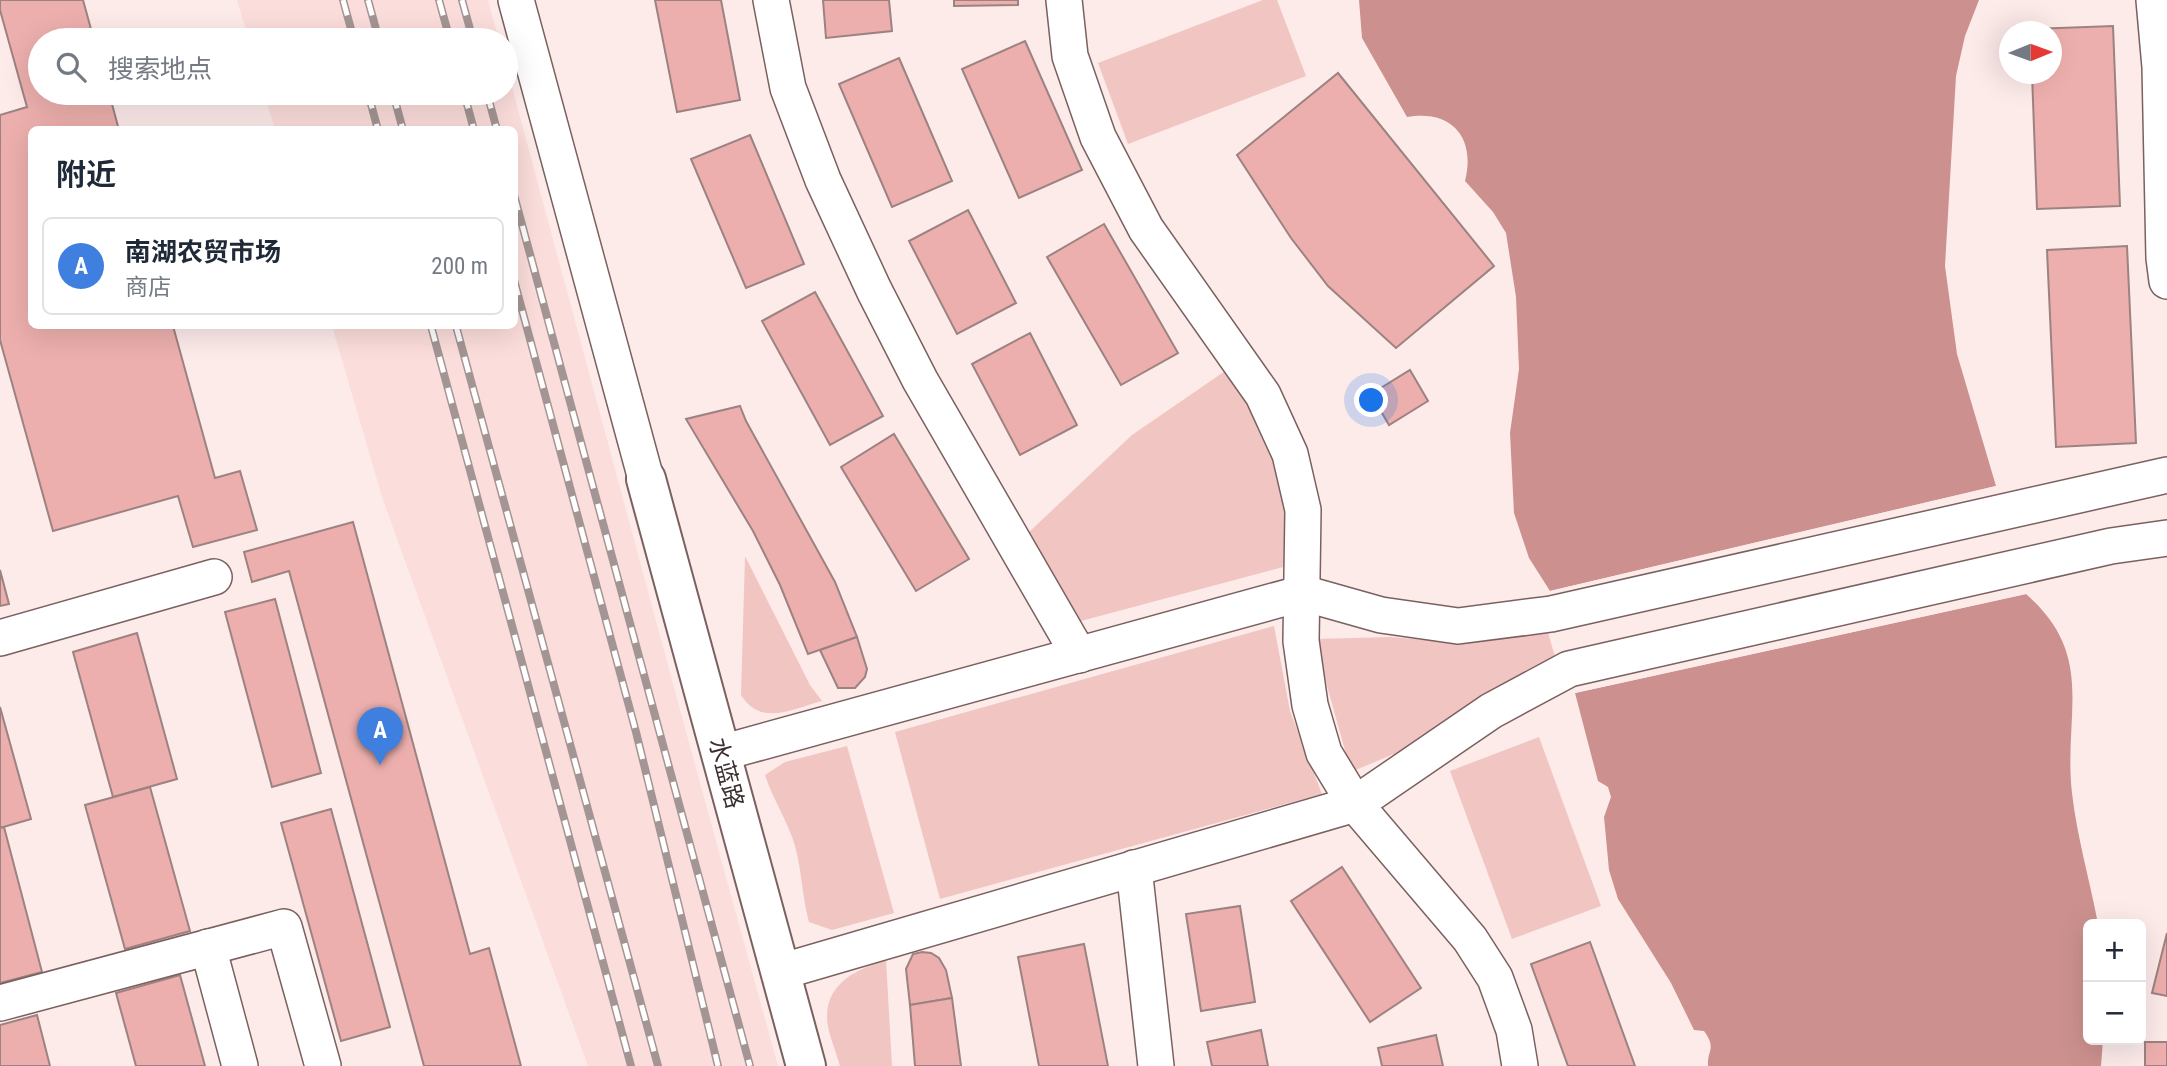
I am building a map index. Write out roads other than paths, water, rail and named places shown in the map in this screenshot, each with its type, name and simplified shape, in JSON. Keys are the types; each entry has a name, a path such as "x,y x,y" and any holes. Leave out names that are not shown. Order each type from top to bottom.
{"street":[{"path":"516,0 646,479"},
{"path":"771,0 788,88 823,180 869,278 920,380 1079,655"},
{"path":"1064,0 1070,56 1098,138 1146,229 1264,395 1290,454 1303,510 1301,640 1310,705 1324,753 1355,804 1470,939 1489,968 1514,1030 1520,1066"},
{"path":"2154,0 2160,67 2164,258 2167,281"},
{"path":"721,753 1303,593 1381,615 1458,626 1550,614 2167,475"},
{"name":"水蓝路","path":"646,479 806,1066"},
{"path":"780,972 1355,804 1491,711 1569,669 2098,549 2167,538"},
{"path":"0,638 214,577"},
{"path":"1134,868 1156,1066"},
{"path":"0,1003 284,927 323,1066"},
{"path":"208,947 240,1066"}],"railway":[{"path":"343,0 351,28"},
{"path":"368,0 376,28"},
{"path":"439,0 447,28"},
{"path":"462,0 470,28"},
{"path":"371,105 377,126"},
{"path":"396,105 402,126"},
{"path":"467,105 473,126"},
{"path":"490,105 496,126"},
{"path":"518,210 750,1066"},
{"path":"518,295 636,732 718,1066"},
{"path":"432,329 631,1066"},
{"path":"457,329 658,1066"}],"place":[{"name":"南湖农贸市场","path":"380,765"}]}
